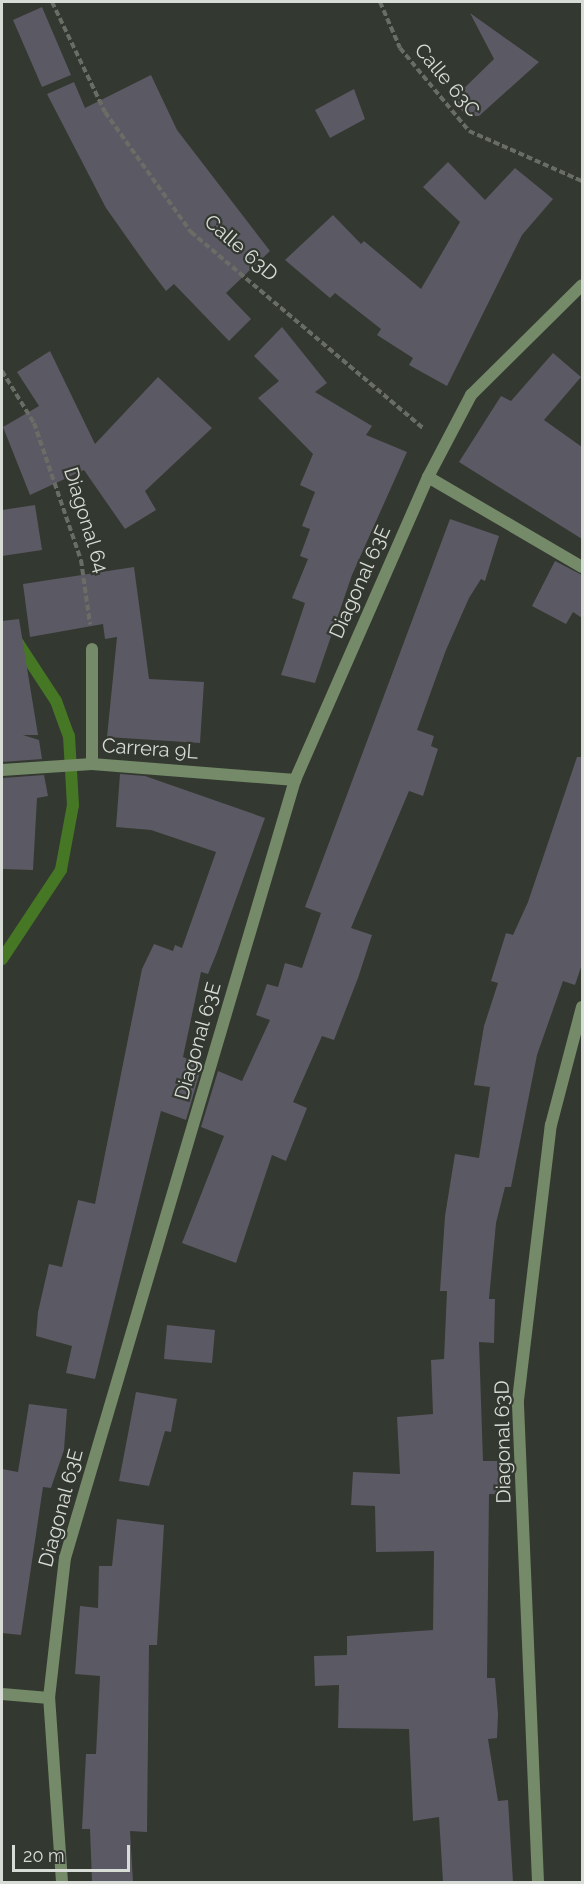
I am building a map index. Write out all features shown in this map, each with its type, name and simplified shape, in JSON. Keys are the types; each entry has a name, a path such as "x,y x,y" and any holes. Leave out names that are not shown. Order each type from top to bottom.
{"street":[{"name":"Diagonal 63E","path":"62,1882 49,1698 65,1558 296,780 428,477 471,395 582,285"},
{"path":"428,477 582,567"},
{"path":"92,649 92,764"},
{"name":"Carrera 9L","path":"2,770 92,764 296,780"},
{"name":"Diagonal 63D","path":"538,1882 518,1400 551,1125 582,1007"},
{"path":"2,1694 49,1698"}],"path":[{"name":"Calle 63D","path":"52,2 105,112 191,232 443,446"},
{"name":"Calle 63C","path":"380,2 400,48 469,131 582,180"},
{"name":"Diagonal 64","path":"2,371 34,423 81,560 92,649"}],"building":[{"path":"42,7 71,75 42,87 13,20"},
{"path":"470,13 539,62 479,116 467,116 452,100 494,59"},
{"path":"151,75 177,130 270,251 226,293 251,319 229,341 174,284 166,291 147,266 106,208 47,94 74,82 85,108"},
{"path":"354,89 365,119 330,138 315,110"},
{"path":"448,162 485,200 515,168 553,199 522,235 447,386 409,365 413,358 377,335 381,329 335,293 330,298 285,260 333,215 361,244 364,241 421,289 460,222 423,187"},
{"path":"282,327 327,383 315,392 372,426 366,435 407,452 352,575 315,683 281,675 305,603 292,598 308,559 300,556 310,529 302,526 315,492 300,485 313,454 258,398 279,381 254,356"},
{"path":"50,351 95,444 158,377 212,428 145,491 156,510 125,529 84,470 30,495 3,427 39,406 17,372"},
{"path":"553,353 581,377 544,420 582,447 582,539 459,462 501,396 511,401"},
{"path":"35,505 42,550 2,556 2,510"},
{"path":"450,519 499,536 485,581 481,579 469,598 446,650 417,730 434,736 431,746 438,749 423,796 409,791 351,928 372,935 358,978 334,1040 322,1036 293,1102 307,1108 286,1161 272,1155 236,1263 182,1243 224,1136 201,1127 218,1071 242,1081 270,1020 256,1015 267,984 278,987 285,963 302,968 321,913 305,907"},
{"path":"555,561 582,575 582,618 573,612 566,624 532,606"},
{"path":"134,567 149,679 204,682 200,743 107,737 117,637 105,639 103,624 30,637 23,584"},
{"path":"19,619 38,735 23,735 39,740 42,759 2,762 2,621"},
{"path":"577,757 582,757 582,964 575,985 563,981 537,1055 511,1187 505,1187 496,1223 489,1299 495,1299 494,1343 479,1342 483,1461 498,1461 499,1494 489,1494 487,1678 495,1678 498,1714 497,1738 488,1739 498,1801 508,1800 513,1882 443,1882 439,1817 413,1821 409,1729 338,1728 339,1685 315,1686 314,1656 347,1655 347,1636 433,1630 434,1551 376,1552 375,1506 351,1505 353,1472 400,1474 397,1417 433,1414 431,1360 444,1359 447,1291 440,1291 445,1216 455,1154 479,1158 490,1087 474,1085 484,1026 498,983 491,981 506,933 513,935 528,902"},
{"path":"120,774 145,776 265,818 208,974 201,972 183,1057 202,1065 186,1120 161,1111 95,1379 66,1373 72,1346 36,1336 38,1312 49,1264 62,1267 78,1200 95,1204 142,969 154,944 173,951 175,945 182,948 216,852 151,830 116,827"},
{"path":"44,775 48,796 37,798 33,870 2,869 2,778"},
{"path":"167,1325 215,1330 212,1363 164,1359"},
{"path":"136,1392 177,1399 171,1432 165,1431 149,1486 119,1481"},
{"path":"29,1404 67,1409 64,1450 51,1488 43,1487 21,1635 2,1633 2,1469 18,1472"},
{"path":"117,1519 164,1525 157,1645 149,1645 147,1832 130,1831 133,1882 92,1882 90,1829 82,1829 86,1754 96,1754 100,1676 75,1674 80,1606 98,1608 99,1566 112,1566"}],"waterway":[{"path":"2,629 18,643 56,701 69,736 73,805 61,870 2,959"}]}
